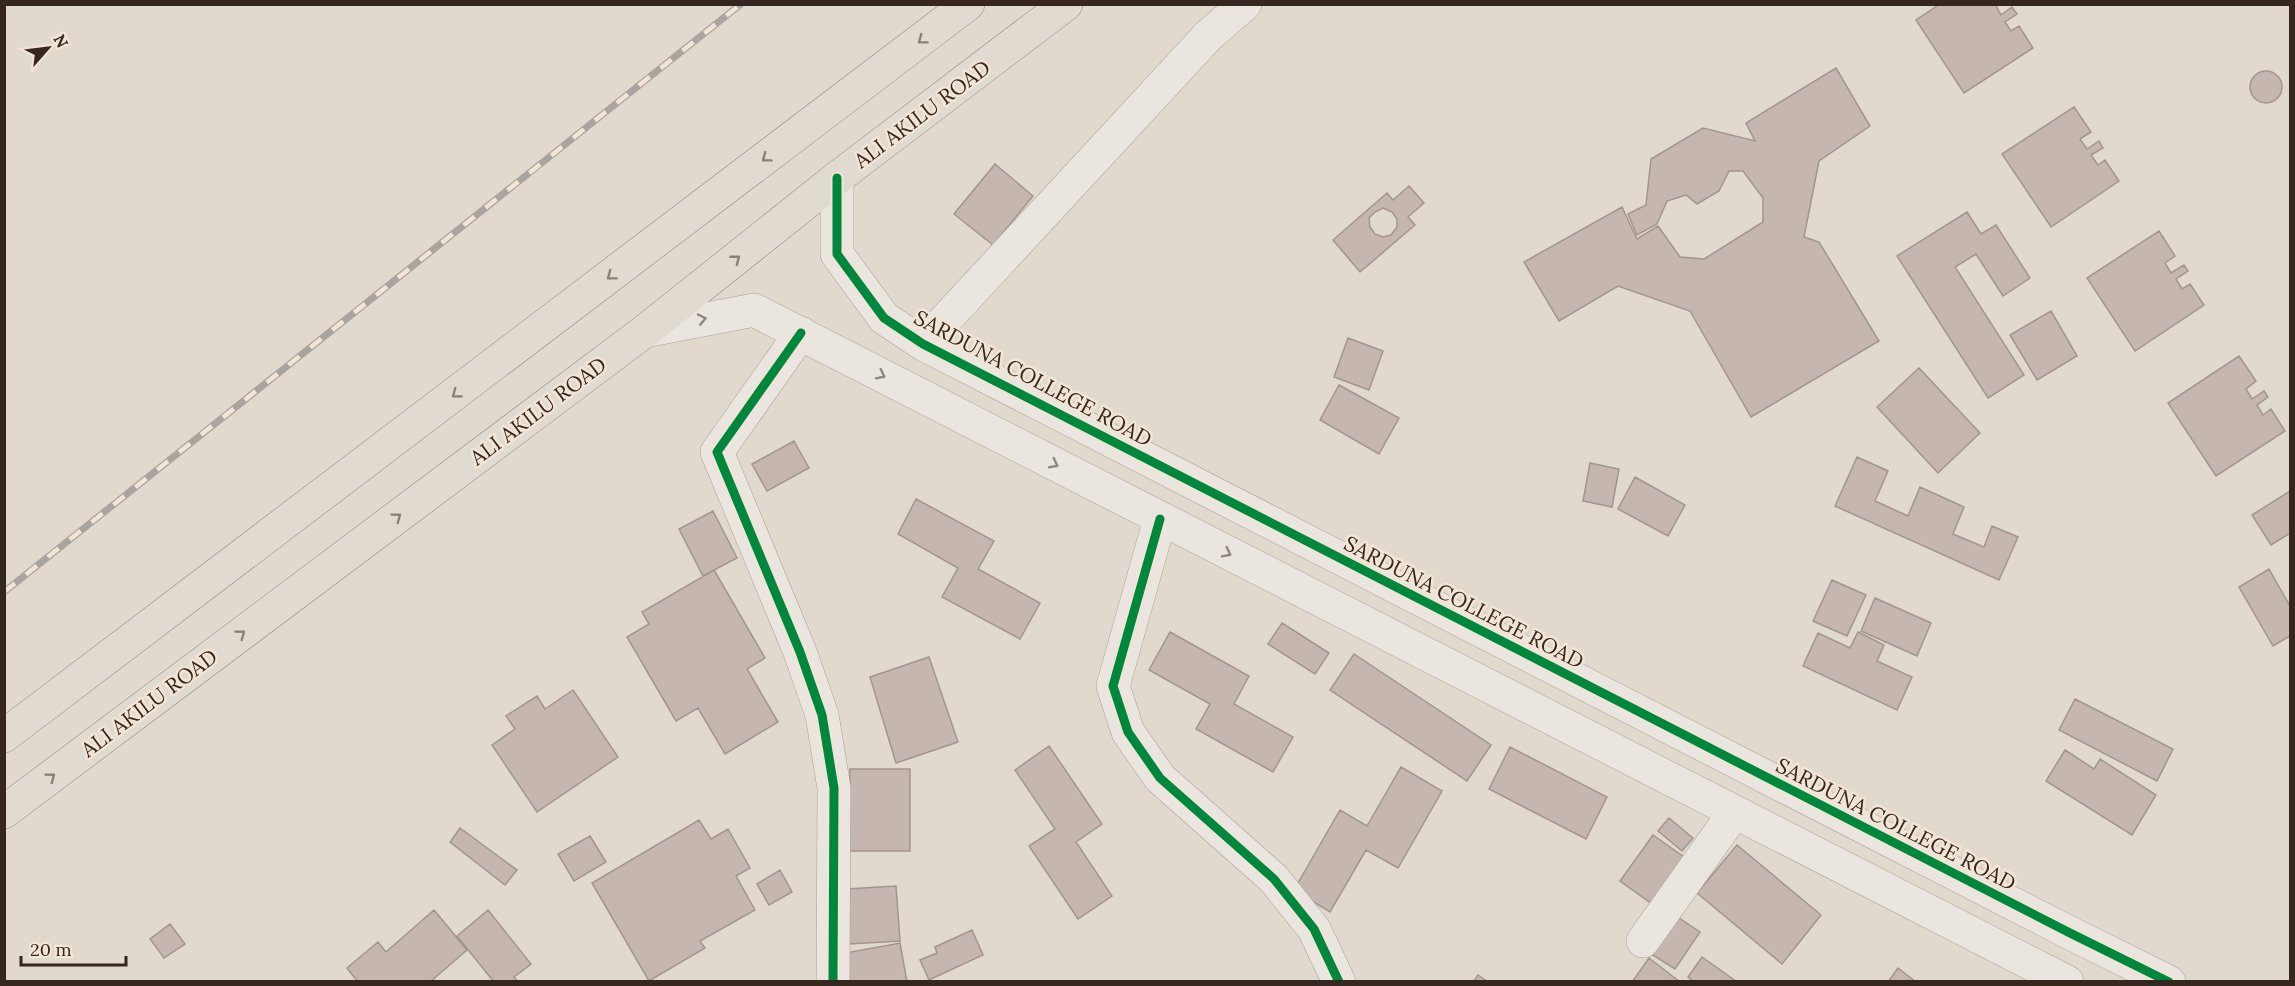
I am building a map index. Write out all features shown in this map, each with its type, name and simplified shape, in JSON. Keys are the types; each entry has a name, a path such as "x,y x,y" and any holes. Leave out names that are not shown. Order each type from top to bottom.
{"main road":[{"path":"4,736 968,4"},
{"name":"ALI AKILU ROAD","path":"4,812 645,331 837,178 1066,4"}],"street":[{"path":"923,344 1208,36 1245,4"},
{"name":"SARDUNA COLLEGE ROAD","path":"837,178 837,254 884,318 923,344 2059,928 2169,981"},
{"path":"645,331 754,310 1734,813 2035,974 2067,981"},
{"path":"801,333 717,452 800,652 822,715 834,788 833,981"},
{"path":"1160,519 1113,686 1128,732 1160,778 1274,879 1314,929 1339,981"},
{"path":"1643,940 1734,813"}],"building":[{"path":"1940,4 1995,4 2001,15 2012,7 2017,14 2005,22 2011,31 2019,26 2033,48 1964,93 1916,20"},
{"path":"1836,68 1870,126 1819,161 1804,237 1819,242 1879,341 1751,417 1690,311 1618,286 1559,321 1524,262 1622,207 1637,239 1658,226 1680,257 1704,259 1763,222 1763,198 1743,171 1729,171 1719,191 1697,204 1686,195 1667,201 1657,224 1637,235 1628,214 1646,205 1651,159 1703,128 1755,141 1746,123"},
{"path":"2266,71 2277,76 2282,87 2277,98 2266,103 2255,98 2250,87 2255,76"},
{"path":"2074,107 2091,132 2080,139 2087,149 2099,141 2103,148 2091,155 2098,165 2105,160 2119,181 2051,227 2002,154"},
{"path":"995,164 1033,196 993,245 954,214"},
{"path":"1409,186 1424,203 1408,217 1415,225 1360,272 1333,240 1387,193 1393,200","holes":["1383,208 1392,212 1397,219 1397,227 1391,235 1383,237 1375,234 1370,227 1369,218"]},
{"path":"1967,212 1981,234 1996,225 2030,278 2003,296 1976,254 1955,267 2024,375 1988,398 1897,256"},
{"path":"2159,231 2175,256 2165,263 2171,273 2184,265 2188,271 2176,279 2182,289 2190,284 2204,305 2135,351 2087,278"},
{"path":"2051,311 2077,356 2037,380 2010,335"},
{"path":"1348,338 1383,351 1369,390 1334,377"},
{"path":"2239,356 2256,381 2246,389 2252,399 2264,391 2268,397 2257,405 2263,415 2271,409 2285,431 2216,476 2168,403"},
{"path":"1919,368 1980,433 1938,473 1877,407"},
{"path":"1339,385 1399,418 1379,454 1320,420"},
{"path":"794,441 809,468 767,491 752,464"},
{"path":"1857,457 1888,471 1875,501 1908,516 1920,487 1964,507 1953,534 1984,547 1992,526 2018,537 1999,580 1835,506"},
{"path":"1590,463 1619,469 1612,507 1583,501"},
{"path":"1635,477 1685,505 1668,536 1618,509"},
{"path":"2290,491 2290,533 2271,545 2252,515"},
{"path":"916,499 994,541 978,569 1040,603 1020,639 942,597 958,568 898,534"},
{"path":"713,511 737,558 703,576 679,529"},
{"path":"2269,569 2290,606 2290,636 2273,646 2239,587"},
{"path":"714,570 765,658 747,669 778,722 725,754 698,708 676,721 627,637 649,624 642,612"},
{"path":"1832,580 1866,595 1847,636 1813,621"},
{"path":"1875,598 1931,623 1917,656 1861,631"},
{"path":"1282,623 1329,653 1315,674 1268,644"},
{"path":"1170,632 1249,676 1234,704 1293,737 1273,772 1196,729 1210,704 1149,670"},
{"path":"1858,632 1884,645 1877,661 1912,677 1897,710 1803,666 1818,633 1850,648"},
{"path":"1354,654 1491,745 1467,781 1330,690"},
{"path":"929,657 958,742 896,763 870,677"},
{"path":"573,690 618,757 537,812 492,745 515,729 506,716 537,696 545,709"},
{"path":"2075,699 2173,749 2157,781 2059,730"},
{"path":"1049,746 1102,824 1076,842 1112,896 1078,919 1029,846 1055,829 1015,770"},
{"path":"1510,747 1607,797 1586,839 1489,789"},
{"path":"2065,750 2094,769 2100,759 2156,795 2132,835 2046,781"},
{"path":"1401,767 1442,791 1398,868 1366,850 1330,912 1294,890 1340,810 1367,826"},
{"path":"850,769 910,769 910,851 850,851"},
{"path":"1669,818 1693,838 1682,851 1658,831"},
{"path":"699,820 711,839 728,829 750,868 736,876 755,910 700,941 705,948 649,981 592,883"},
{"path":"460,828 517,870 505,885 450,842"},
{"path":"1653,835 1684,857 1652,904 1620,881"},
{"path":"590,836 606,862 574,881 558,854"},
{"path":"1737,845 1821,915 1782,964 1697,893"},
{"path":"780,870 792,892 769,905 757,884"},
{"path":"896,886 900,941 849,944 846,889"},
{"path":"434,910 467,950 430,982 358,982 347,968 378,942 386,952"},
{"path":"488,910 531,964 514,977 518,982 494,982 457,936"},
{"path":"1673,914 1700,932 1675,969 1648,952"},
{"path":"170,924 185,944 164,958 150,939"},
{"path":"972,930 983,955 929,980 920,960 937,953 935,947"},
{"path":"900,943 907,982 850,982 845,953"},
{"path":"1702,957 1737,982 1694,982 1688,977"},
{"path":"1649,958 1680,982 1632,982"},
{"path":"1898,968 1916,982 1888,982"},
{"path":"1478,975 1488,982 1473,982"}],"railway":[{"path":"4,592 741,4"}],"cycle path":[{"path":"837,178 837,254 884,318 923,344 2169,982"},
{"path":"801,333 717,452 800,652 822,715 834,788 833,982"},
{"path":"1160,519 1113,686 1128,732 1160,778 1274,879 1314,929 1339,982"}]}
